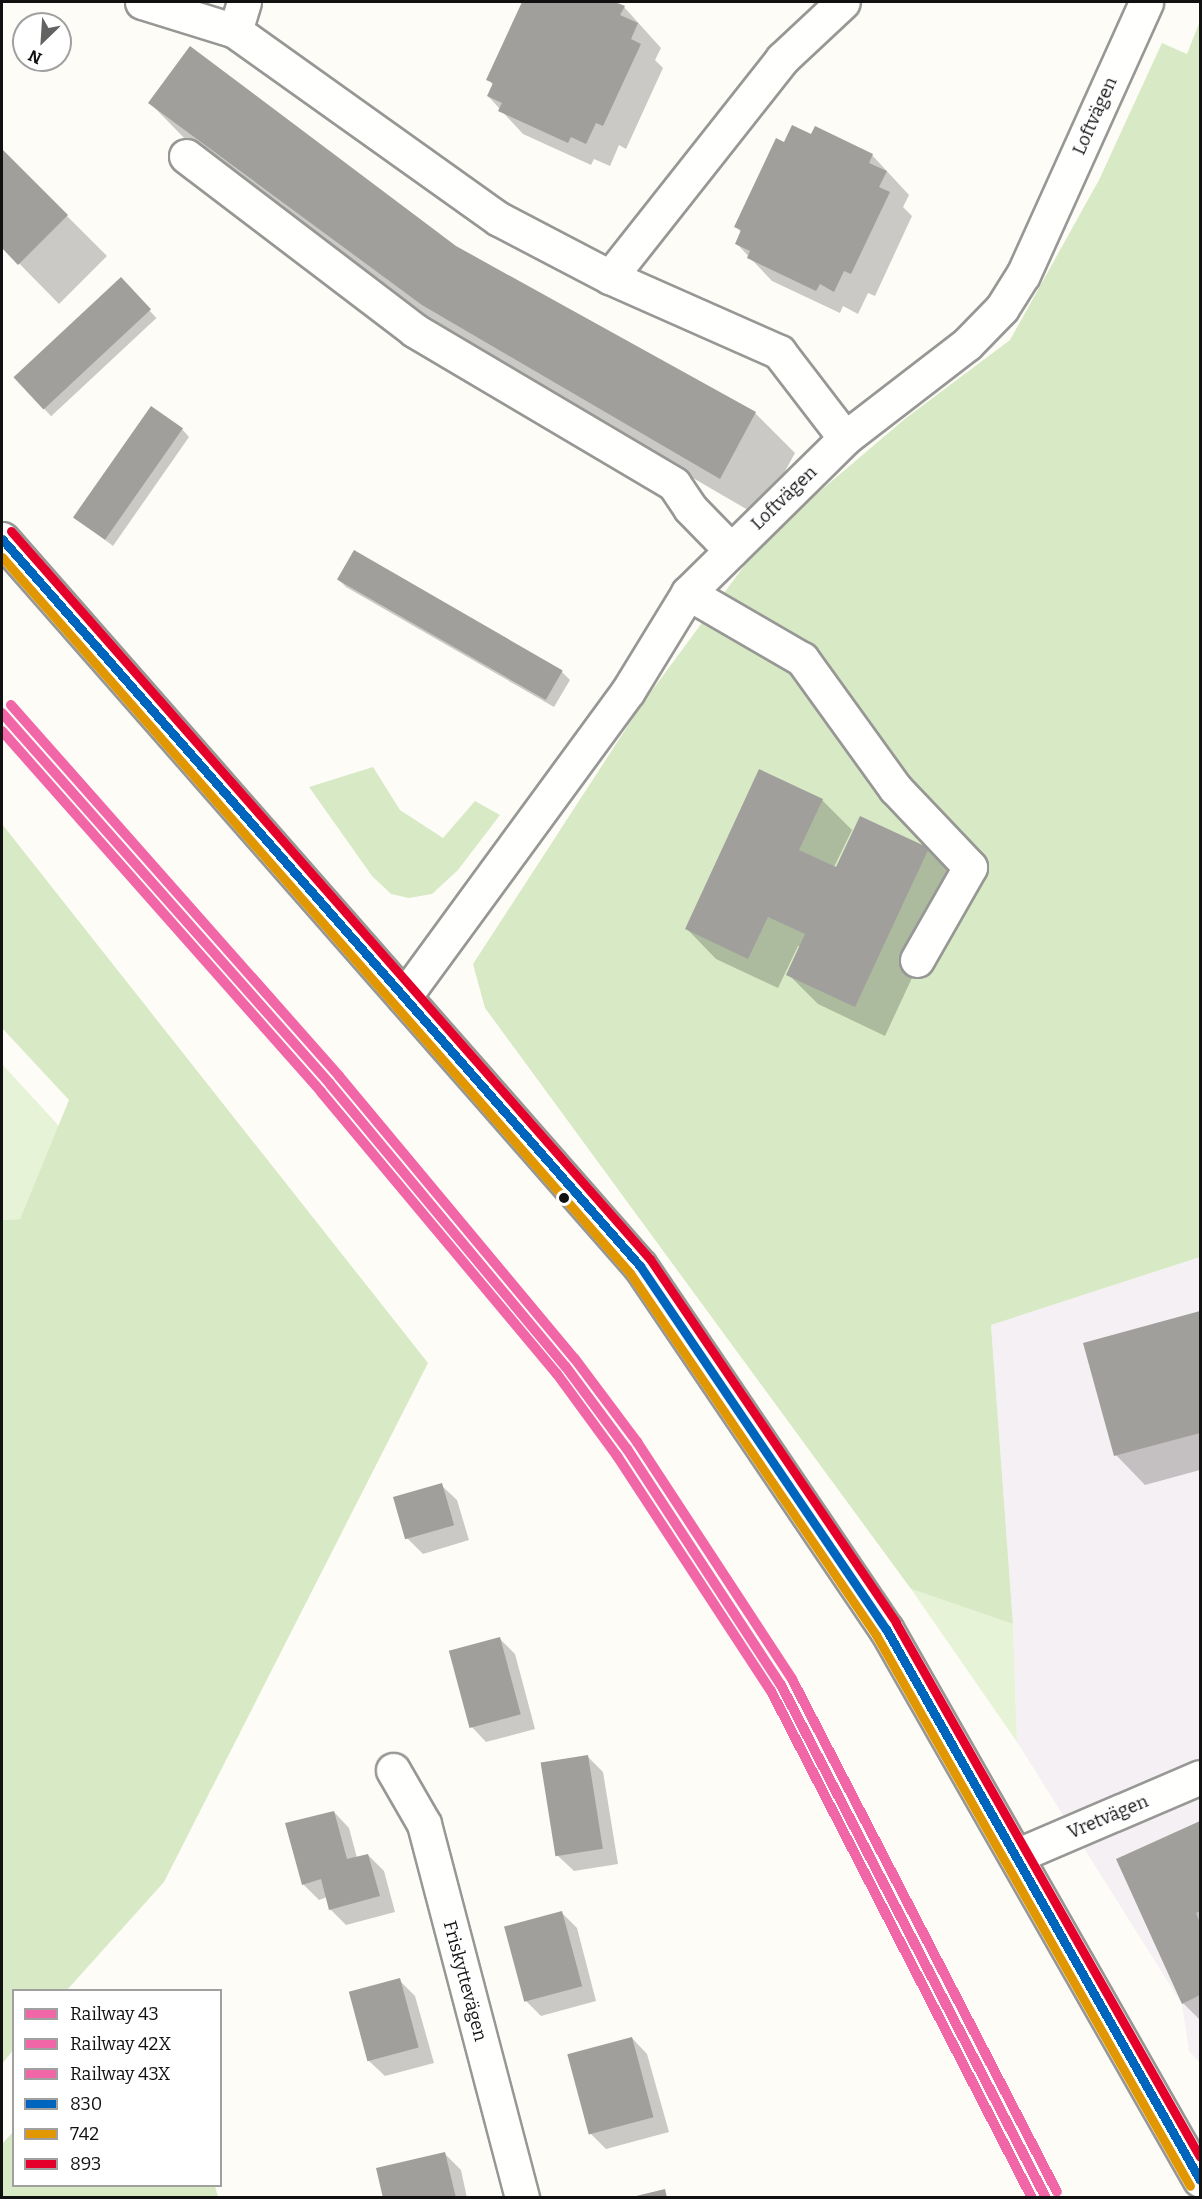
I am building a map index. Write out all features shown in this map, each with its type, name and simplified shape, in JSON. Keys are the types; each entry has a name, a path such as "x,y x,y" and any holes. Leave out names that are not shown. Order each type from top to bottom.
{"street":[{"path":"142,2 240,16 499,219 610,277 779,352 845,438"},
{"path":"610,277 782,59 843,2"},
{"name":"Loftvägen","path":"404,997 627,691 688,593 845,438 967,344 1002,308 1023,276 1146,2"},
{"path":"186,156 414,330 674,484 690,508 731,550"},
{"path":"2,538 640,1266 886,1629 1200,2180"},
{"path":"688,593 802,659 895,788 970,867 917,960"},
{"name":"Friskyttevägen","path":"393,1770 424,1824 522,2198"},
{"name":"Vretvägen","path":"1016,1856 1200,1777"}],"shaded area":[{"path":"1200,1257 1200,2063 1189,2051 1182,2004 1017,1742 1013,1624 991,1325"}],"green space":[{"path":"1200,21 1200,1257 991,1325 1013,1624 911,1589 485,1008 473,964 642,704 744,566 780,525 906,418 1010,340 1099,180 1162,43 1187,54"},
{"path":"373,767 400,810 443,838 475,801 500,815 458,870 432,894 409,898 391,894 372,876 309,787"},
{"path":"2,824 428,1363 164,1882 68,1989 12,1989 12,2051 2,2064 2,1220 20,1219 69,1100 2,1028"},
{"path":"2,1064 59,1126 20,1219 2,1220"},
{"path":"911,1589 1013,1624 1017,1742"},
{"path":"12,2133 12,2187 215,2187 218,2197 2,2197 2,2144"}],"building":[{"path":"522,2 615,2 625,6 620,15 638,23 631,39 641,44 603,126 596,123 586,144 571,137 568,143 498,111 502,103 487,96 493,83 486,80"},
{"path":"190,46 456,246 756,412 720,479 422,305 148,103"},
{"path":"792,125 811,134 815,126 873,154 869,163 887,171 879,187 890,192 851,274 844,271 834,292 820,284 816,291 747,258 750,251 735,244 741,230 734,227 776,138 784,142"},
{"path":"2,149 68,215 18,265 2,248"},
{"path":"121,277 151,309 43,409 13,377"},
{"path":"151,406 183,428 105,540 73,517"},
{"path":"354,550 563,670 546,700 337,579"},
{"path":"759,769 823,799 799,850 836,867 860,816 929,848 855,1007 786,975 805,934 768,917 748,959 685,929"},
{"path":"1200,1311 1200,1433 1114,1456 1083,1343"},
{"path":"442,1483 454,1525 405,1539 393,1497"},
{"path":"500,1637 521,1714 470,1728 449,1651"},
{"path":"588,1755 603,1849 555,1856 541,1763"},
{"path":"334,1811 347,1859 368,1854 380,1896 329,1910 321,1879 302,1885 285,1823"},
{"path":"1200,1821 1200,1911 1196,1913 1200,1923 1200,1995 1182,2004 1116,1859"},
{"path":"562,1911 582,1986 524,2002 504,1927"},
{"path":"400,1978 419,2048 367,2061 349,1992"},
{"path":"632,2037 653,2117 589,2135 567,2054"},
{"path":"445,2152 456,2198 383,2198 376,2168"},
{"path":"665,2189 667,2198 632,2197"}],"rail line":[{"name":"43X","path":"11,705 339,1076 575,1359 637,1442 792,1679 1057,2192"},
{"name":"43","path":"2,713 330,1084 566,1367 627,1449 781,1685 1046,2198"},
{"name":"42X","path":"2,731 321,1092 557,1374 617,1456 771,1691 1032,2198"}],"transit line":[{"name":"893","path":"11,531 650,1259 896,1623 1200,2157"},
{"name":"830","path":"2,539 640,1266 886,1629 1200,2180"},
{"name":"742","path":"2,557 630,1273 876,1635 1190,2186"}]}
